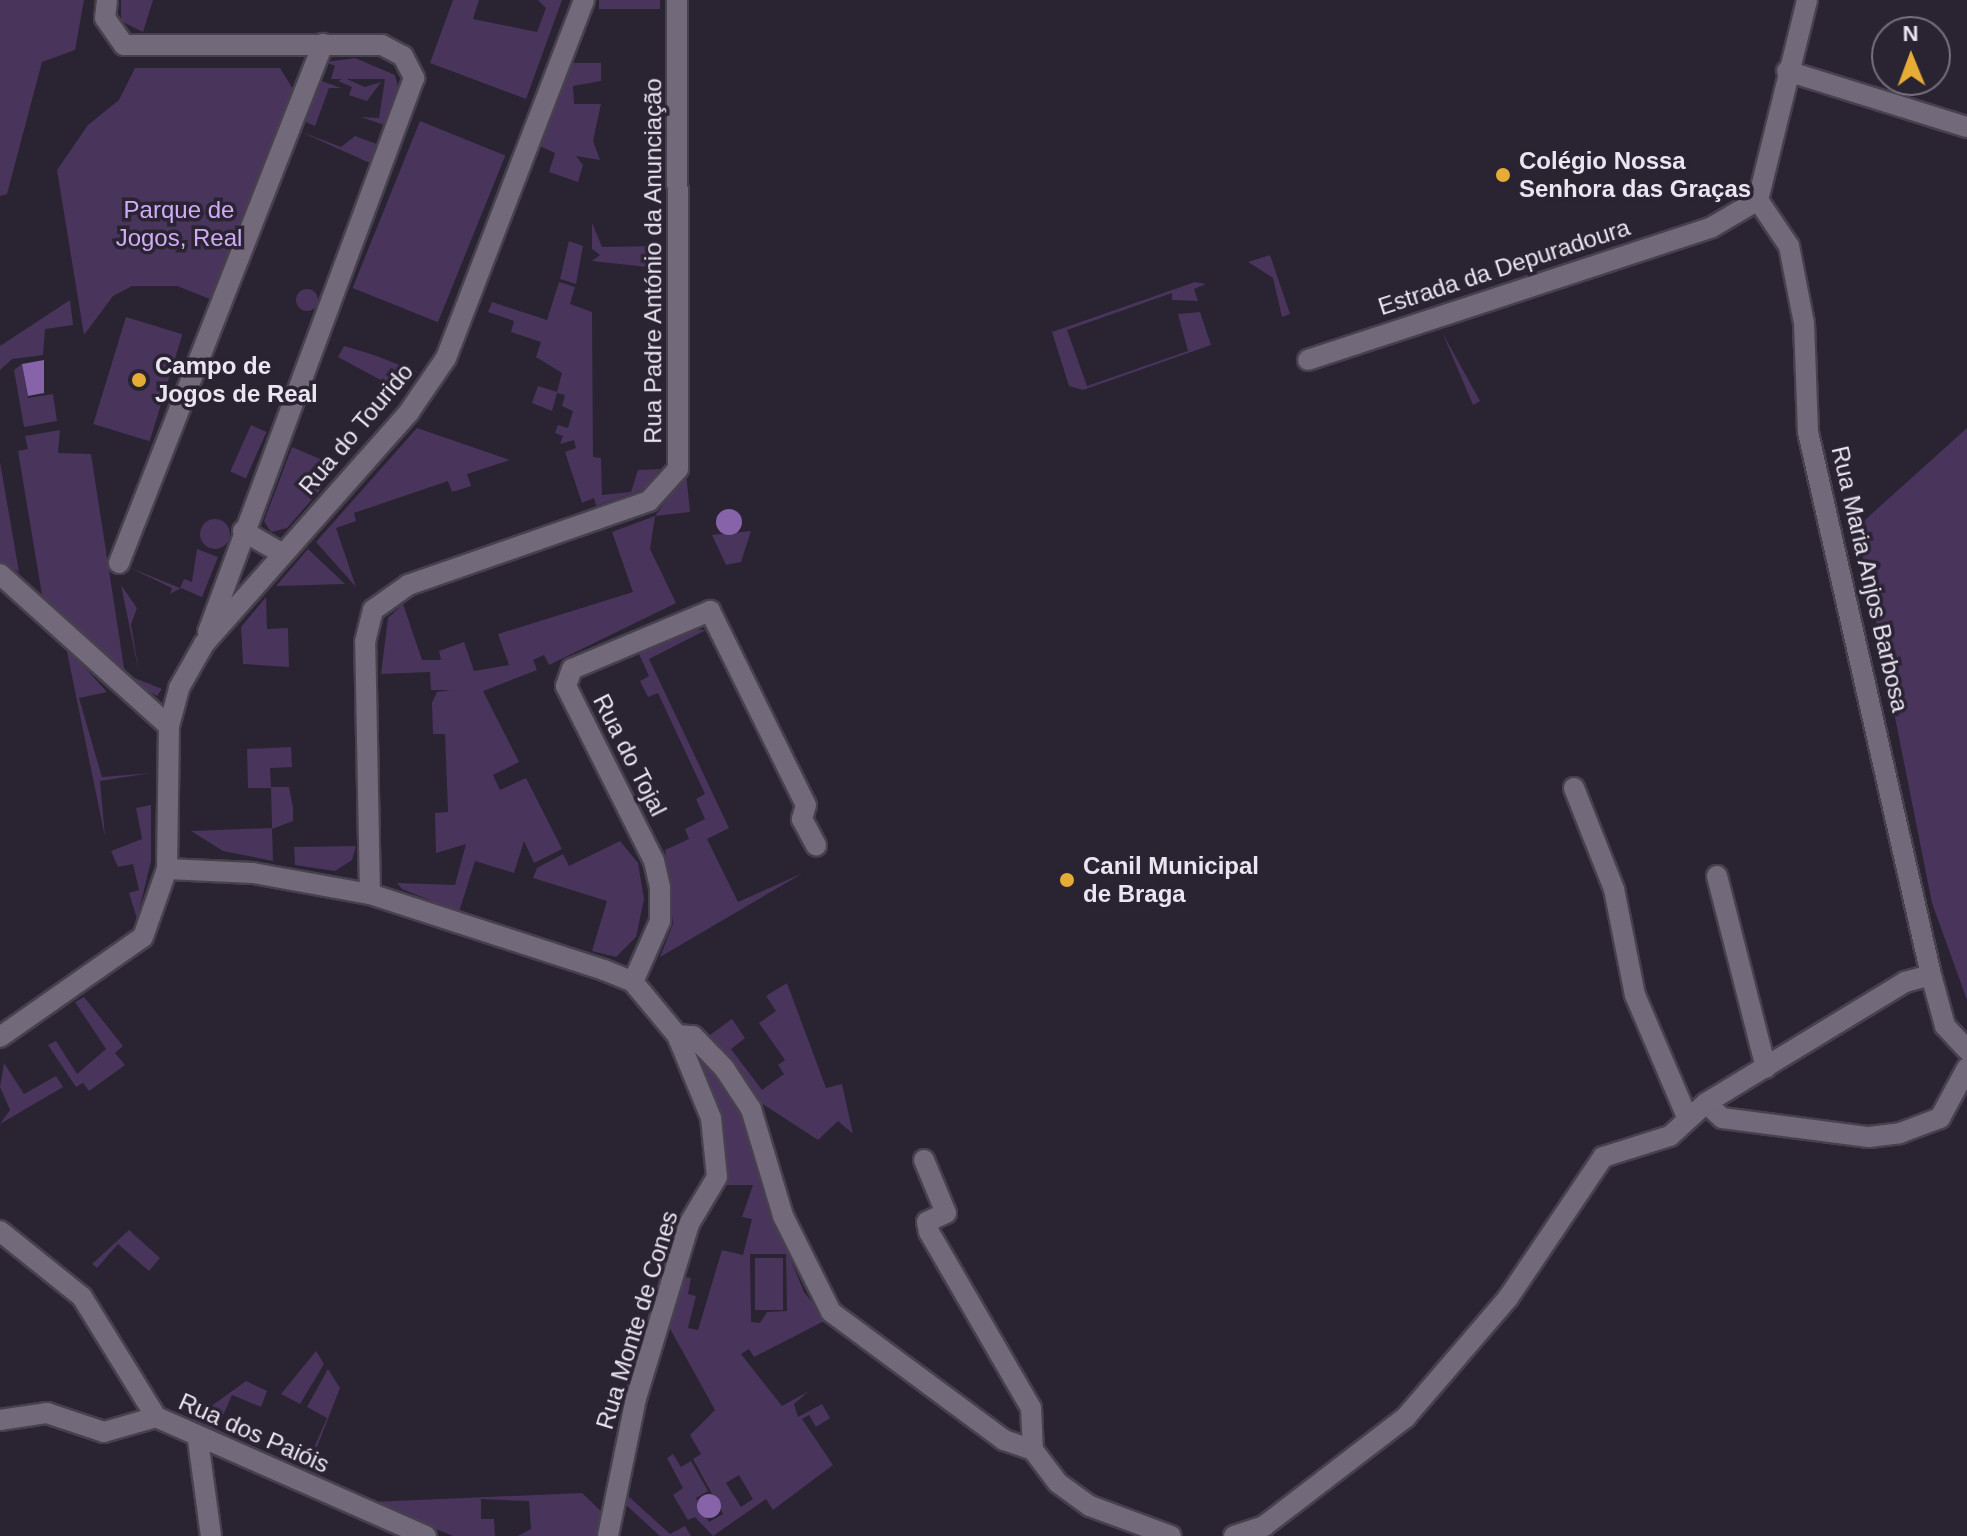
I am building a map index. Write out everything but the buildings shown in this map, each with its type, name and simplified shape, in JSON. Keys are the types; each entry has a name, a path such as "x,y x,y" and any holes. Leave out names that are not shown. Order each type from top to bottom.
{"street":[{"path":"107,0 112,33 142,49 323,44 394,49 414,78 414,94 243,531 204,644"},
{"name":"Rua do Tourido","path":"0,1037 143,937 167,869 169,726 204,644 409,412 446,358 584,0"},
{"name":"Rua Padre António da Anunciação","path":"370,894 365,642 373,610 408,585 649,501 678,469 677,0"},
{"path":"1758,200 1787,71 1807,0"},
{"path":"119,563 323,44"},
{"path":"1787,71 1967,127"},
{"name":"Estrada da Depuradoura","path":"1308,360 1712,227 1758,200"},
{"name":"Rua Maria Anjos Barbosa","path":"1758,200 1789,246 1804,323 1808,432 1931,975 1945,1026 1967,1050"},
{"path":"243,531 283,554"},
{"path":"0,574 169,726"},
{"name":"Rua do Tojal","path":"633,982 660,921 660,887 654,861 566,686 572,669 710,611 806,805 802,819 816,845"},
{"path":"1574,788 1614,889 1635,995 1687,1117"},
{"path":"167,869 253,873 370,894 633,982 677,1035 703,1046 751,1109 783,1216 831,1312 1004,1440 1033,1450 1058,1483 1090,1506 1171,1536"},
{"path":"1717,876 1766,1068"},
{"path":"1234,1536 1264,1526 1369,1452 1508,1298 1603,1157 1670,1136 1687,1117 1706,1103 1905,982 1931,975"},
{"name":"Rua Monte de Cones","path":"608,1536 636,1398 689,1224 717,1177 711,1118 677,1035"},
{"path":"1706,1103 1722,1118 1869,1137 1940,1118 1967,1068"},
{"path":"924,1160 946,1213 927,1222 929,1232 1031,1408 1033,1450"},
{"name":"Rua dos Paióis","path":"0,1231 82,1297 156,1417 198,1440 426,1536"},
{"path":"0,1420 47,1413 104,1432 156,1417"},
{"path":"198,1440 211,1536"}],"green space":[{"path":"0,0 84,0 75,50 42,62 7,194 0,196"},
{"path":"121,0 153,0 143,32 121,21"},
{"path":"453,0 479,0 473,19 537,32 546,8 538,0 562,0 526,99 430,63"},
{"path":"599,0 660,0 660,9 599,9"},
{"path":"355,58 395,75 399,91 387,126 361,117 379,118 385,79 331,79 335,66 326,62"},
{"path":"572,63 601,63 601,81 573,86 574,104 601,104 593,141 600,160 576,156 583,165 578,182 549,172 555,153 540,146"},
{"name":"Parque de Jogos, Real","path":"135,68 280,68 293,89 215,301 177,286 132,286 113,296 84,335 57,170 88,125 119,100"},
{"path":"344,78 365,87 381,82 367,101 349,95 352,87 338,81"},
{"path":"319,80 341,88 329,88 315,126 303,121"},
{"path":"420,121 505,155 438,322 353,288"},
{"path":"299,131 341,147 355,136 379,145 372,164"},
{"path":"592,223 602,247 656,246 656,268 592,261 600,255 592,249"},
{"path":"569,241 583,246 576,284 560,279"},
{"path":"1270,255 1290,314 1282,317 1273,278 1248,262"},
{"path":"559,282 575,287 570,304 592,312 593,457 601,458 602,495 631,492 638,470 660,469 645,489 596,506 594,498 582,503 565,452 576,448 574,440 560,444 563,436 555,433 558,425 568,428 573,411 562,406 565,395 557,393 552,411 532,403 538,386 557,392 562,373 536,357 541,342 511,332 514,321 488,312 492,302 547,320"},
{"path":"1195,282 1206,284 1194,289 1198,301 1172,300 1172,293 1067,330 1087,386 1188,351 1178,314 1200,312 1211,345 1083,390 1069,386 1052,332"},
{"path":"307,289 315,292 318,300 315,308 307,311 299,308 296,300 299,292"},
{"path":"70,300 73,325 45,329 43,355 12,359 0,370 0,346"},
{"name":"Campo de Jogos de Real","path":"126,317 182,334 150,441 93,424"},
{"path":"1442,332 1480,401 1473,405"},
{"path":"344,346 420,373 401,370 390,385 338,357"},
{"path":"22,364 28,398 53,394 57,421 24,427 14,370"},
{"path":"251,425 267,432 246,479 230,472"},
{"path":"417,428 510,460 467,474 471,486 452,492 448,481 354,513 356,521 336,528 356,587 316,542"},
{"path":"1967,428 1967,1000 1932,903 1857,527"},
{"path":"60,430 58,453 91,454 125,674 162,689 157,696 117,674 43,601 18,451 28,449 25,436"},
{"path":"292,447 320,459 322,488 287,528 271,532 264,521"},
{"path":"0,462 19,572 0,562"},
{"path":"686,473 690,512 655,516"},
{"path":"655,516 650,549 676,603 549,665 544,655 533,660 537,670 483,691 519,762 493,775 500,790 526,778 562,849 534,863 524,841 514,873 475,861 459,912 402,889 397,883 455,885 466,844 436,853 435,813 448,812 445,734 433,734 432,703 437,692 451,690 431,690 430,672 381,674 388,618 403,604 422,660 441,660 439,651 464,642 474,671 509,665 498,634 633,592 612,532"},
{"path":"215,519 226,523 230,534 226,545 215,549 204,545 200,534 204,523"},
{"path":"751,531 741,562 726,565 712,535"},
{"path":"197,549 218,557 202,597 181,588 170,594 172,588 128,567 180,588 184,579 192,582"},
{"path":"308,549 345,584 276,586"},
{"path":"121,585 137,608 131,624 139,673"},
{"path":"266,597 267,629 288,628 289,667 243,664 241,627"},
{"path":"692,629 706,630 649,659 729,828 707,839 738,902 803,873 660,957 673,924 665,850 689,839 685,829 705,819 696,799 705,794 658,693 648,697 640,681 649,676 639,654"},
{"path":"66,647 107,692 79,698 102,777 151,773 100,781 105,837"},
{"path":"291,747 292,767 270,768 271,787 289,787 293,808 293,821 272,829 273,861 223,851 191,831 272,828 271,788 248,788 247,749"},
{"path":"151,805 151,861 137,919 129,893 139,890 133,864 118,867 111,851 142,839 136,808"},
{"path":"620,841 638,863 644,899 636,937 616,957 592,951 607,901 533,878 537,868 563,854 569,866"},
{"path":"356,846 352,860 335,871 295,865 294,847"},
{"path":"787,983 826,1088 842,1084 853,1134 838,1121 818,1140 758,1101 710,1035 732,1019 745,1038 731,1049 762,1090 784,1074 778,1065 785,1060 759,1023 776,1011 766,996"},
{"path":"84,997 123,1046 115,1053 125,1065 89,1091 83,1083 76,1087 48,1045 56,1041 77,1074 106,1049 75,1002"},
{"path":"698,1056 733,1091 776,1224 804,1292 826,1320 754,1357 749,1349 741,1354 782,1406 809,1391 794,1404 798,1417 822,1404 830,1418 816,1427 809,1415 802,1419 833,1465 773,1510 766,1499 713,1536 695,1517 688,1520 673,1495 683,1488 667,1458 673,1454 681,1467 691,1461 708,1491 696,1498 709,1522 723,1514 693,1459 701,1454 690,1435 715,1410 668,1325 682,1276 691,1278 688,1294 696,1296 688,1328 698,1330 722,1250 743,1255 752,1219 742,1217 753,1185 727,1185 722,1139 688,1061","holes":["750,1254 786,1254 787,1311 767,1312 760,1323 751,1322","739,1475 753,1499 741,1507 726,1483"]},
{"path":"4,1063 24,1094 56,1076 63,1087 0,1124 10,1110 0,1087"},
{"path":"129,1230 160,1258 149,1271 118,1244 97,1268 92,1264"},
{"path":"755,1258 783,1258 783,1310 755,1310"},
{"path":"316,1351 324,1364 300,1404 281,1394"},
{"path":"328,1369 340,1388 310,1465 322,1471 318,1479 303,1473 327,1418 307,1407"},
{"path":"246,1381 267,1391 261,1407 232,1395 217,1429 231,1436 228,1442 188,1423"},
{"path":"582,1493 603,1513 598,1536 518,1536 531,1529 529,1501 481,1499 481,1519 494,1519 495,1536 453,1536 371,1502"},
{"path":"627,1495 670,1534 685,1526 691,1536 660,1536 625,1504"}],"shaded area":[{"path":"44,360 44,393 28,396 22,364"},
{"path":"729,509 738,513 742,522 738,531 729,535 720,531 716,522 720,513"},
{"path":"709,1494 718,1497 721,1506 718,1515 709,1518 700,1515 697,1506 700,1497"}],"place":[{"name":"Colégio Nossa Senhora das Graças","path":"1503,175"},
{"name":"Campo de Jogos de Real","path":"139,380"},
{"name":"Canil Municipal de Braga","path":"1067,880"}]}
